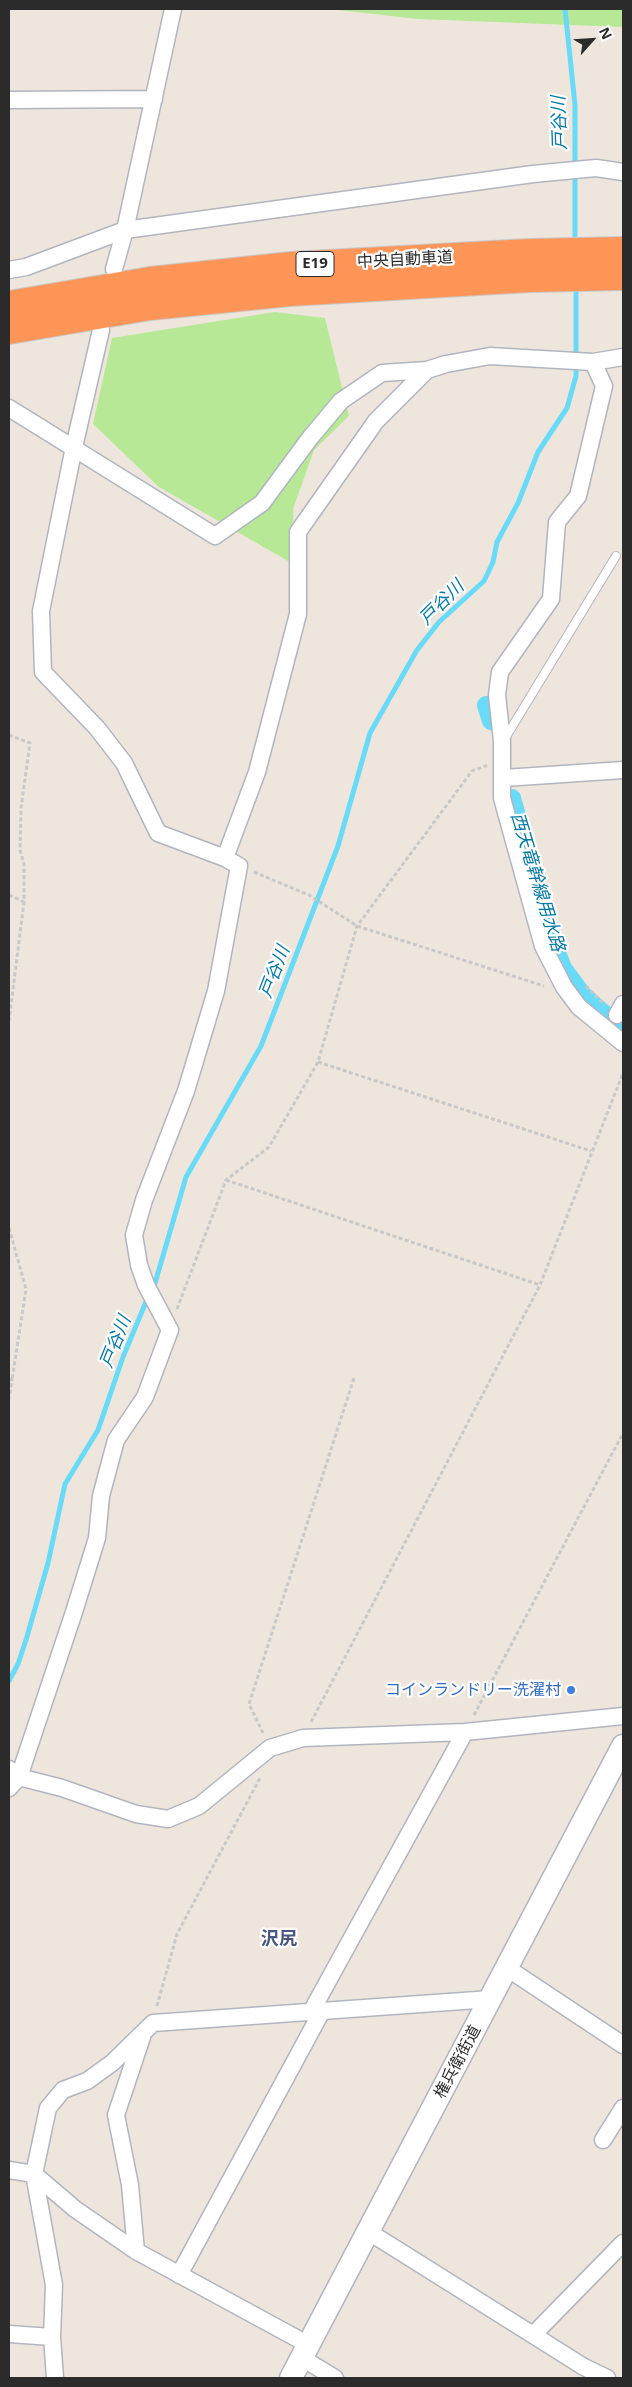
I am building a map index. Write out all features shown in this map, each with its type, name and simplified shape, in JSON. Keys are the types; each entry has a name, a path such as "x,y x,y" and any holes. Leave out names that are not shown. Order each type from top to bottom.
{"highway":[{"name":"中央自動車道","path":"9,305 150,281 291,266 529,254 623,252"},
{"name":"中央自動車道","path":"9,330 150,306 290,292 530,278 623,276"}],"street":[{"path":"114,269 125,230 173,9"},
{"path":"9,100 154,99"},
{"path":"9,270 26,267 125,230 534,174 596,168 623,172"},
{"path":"101,330 74,447 41,611 43,672 97,728 124,763 158,833 225,858 239,866 216,991 186,1091 144,1200 134,1235 139,1265 146,1285 153,1302 170,1330 145,1398 116,1440 101,1496 97,1538 12,1778 62,1788 136,1814 168,1819 199,1806 270,1748 303,1738 465,1732 623,1716"},
{"path":"9,408 216,536 262,503 310,438 341,401 382,373 427,370 446,364 490,356 590,362 623,357"},
{"path":"590,362 604,386 578,496 557,522 551,599 500,672 496,695 502,741 504,778 502,798 543,946 564,987 579,1007 623,1043"},
{"path":"225,858 258,772 298,614 298,532 376,421 427,370"},
{"path":"504,778 623,770"},
{"path":"179,2275 465,1732"},
{"name":"権兵衛街道","path":"291,2378 623,1746"},
{"path":"507,1968 623,2045"},
{"path":"55,2378 52,2337 54,2285 34,2174 48,2108 63,2090 87,2081 112,2063 148,2028 317,2012 491,1999"},
{"path":"136,2251 130,2185 116,2116 148,2028"},
{"path":"603,2140 623,2108"},
{"path":"9,2170 34,2174 74,2209 136,2251 305,2352 335,2378"},
{"path":"369,2232 584,2367 607,2378"},
{"path":"533,2335 623,2243"},
{"path":"9,2334 52,2337"}],"lane":[{"path":"502,741 616,556"}],"path":[{"path":"9,735 30,743 21,808 20,850 24,864 24,902 9,1021"},
{"path":"170,1330 226,1180 269,1147 318,1062 357,926 472,771 488,765 502,741"},
{"path":"239,866 309,896 357,926 542,985 549,989"},
{"path":"9,895 24,902"},
{"path":"581,980 593,994 620,1009"},
{"path":"318,1062 591,1151"},
{"path":"303,1738 540,1285 623,1073"},
{"path":"226,1180 540,1285"},
{"path":"9,1228 26,1288 10,1380 9,1399"},
{"path":"270,1748 249,1704 354,1378"},
{"path":"465,1732 622,1439 623,1433"},
{"path":"148,2028 177,1934 263,1772"}],"green space":[{"path":"329,9 623,9 623,27 418,19"},
{"path":"275,312 325,318 349,416 314,450 293,509 295,565 159,487 93,424 112,338"}],"waterway":[{"name":"戸谷川","path":"565,9 575,105 575,236"},
{"name":"戸谷川","path":"153,1290 186,1177 261,1046 338,846 370,733 417,650 439,622 484,581 493,562 497,542 518,503 538,452 567,408 576,376 576,290"},
{"name":"西天竜幹線用水路","path":"486,705 491,721"},
{"name":"西天竜幹線用水路","path":"512,798 551,937 563,968 583,995 623,1030"},
{"name":"戸谷川","path":"9,1681 18,1664 26,1640 48,1563 65,1484 98,1430 123,1357 148,1297"}],"place":[{"name":"コインランドリー洗濯村","path":"571,1690"}],"district":[{"name":"沢尻","path":"279,1940"}]}
